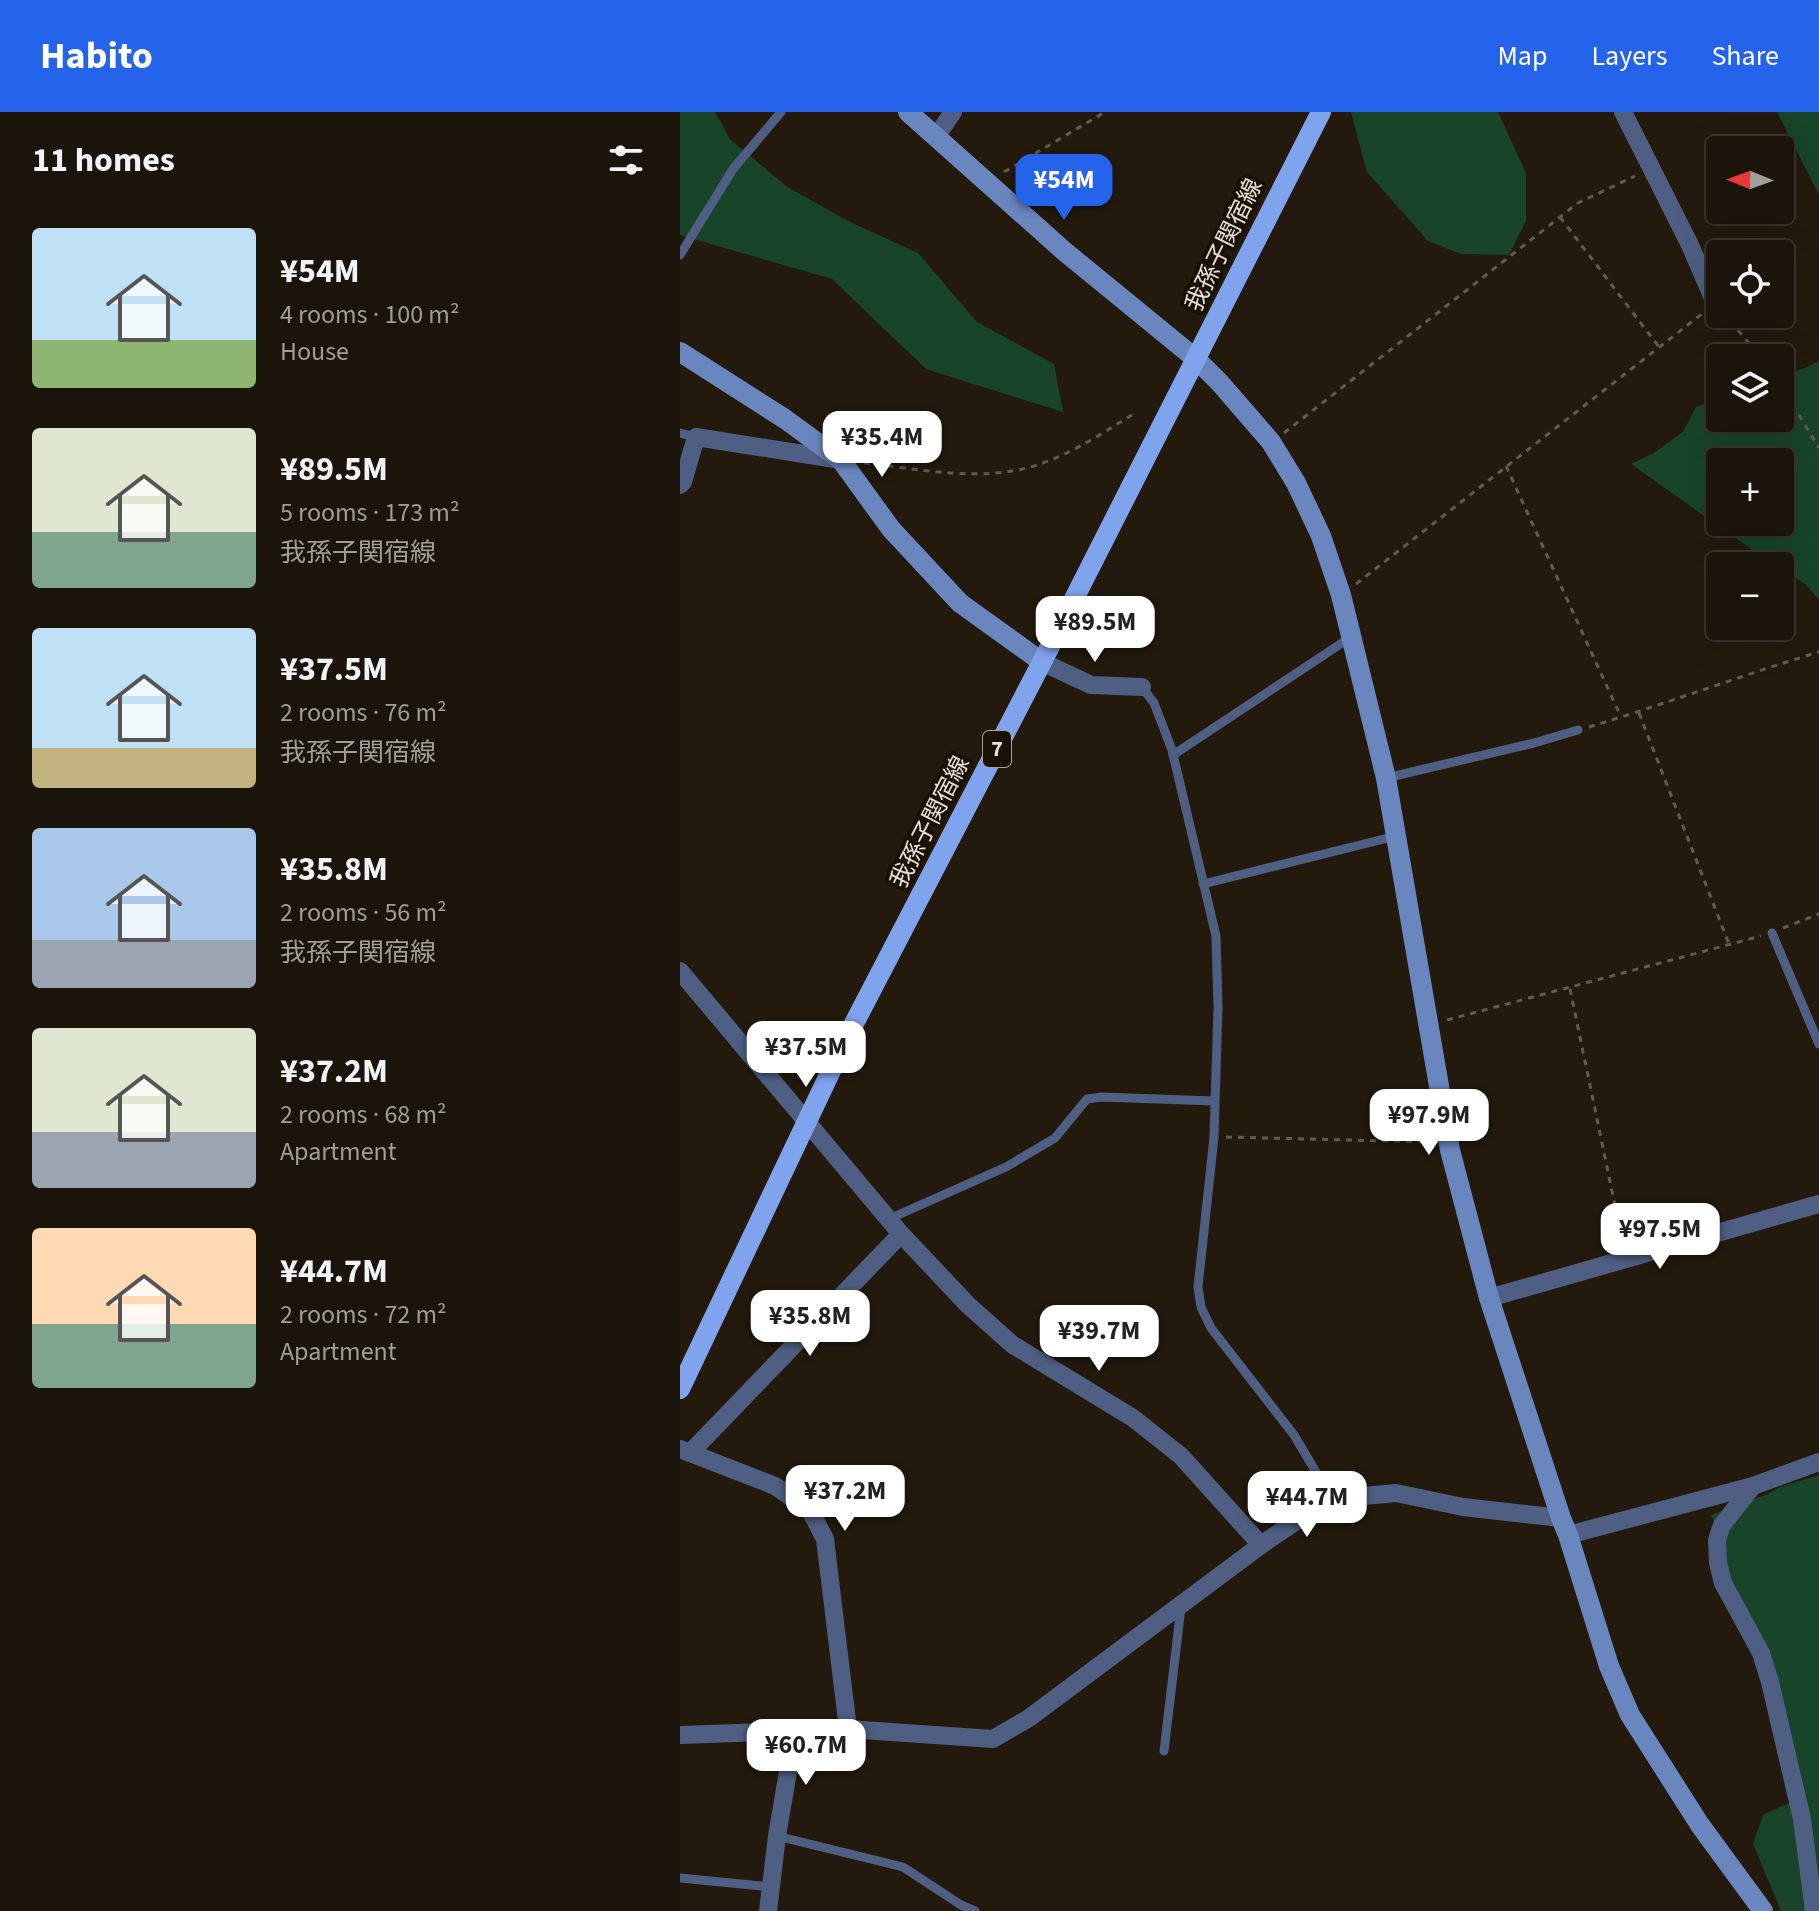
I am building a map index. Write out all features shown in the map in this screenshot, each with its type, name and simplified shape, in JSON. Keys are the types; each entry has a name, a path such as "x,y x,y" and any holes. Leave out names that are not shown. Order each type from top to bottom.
{"main road":[{"name":"我孫子関宿線","path":"680,1389 847,1037 1042,662 1321,112"}],"street":[{"path":"908,112 1064,251 1196,359 1271,442 1296,483 1321,536 1341,595 1386,778 1449,1142 1489,1298 1609,1666 1630,1715 1700,1825 1763,1911"},
{"path":"936,137 953,112"},
{"path":"1623,112 1706,278"},
{"path":"680,352 785,419 841,460 891,529 960,603 1042,662 1091,685 1142,687"},
{"path":"680,485 683,482 688,435 841,460"},
{"path":"680,971 895,1226 968,1305 1013,1345 1133,1418 1181,1456 1261,1545"},
{"path":"1489,1298 1819,1204"},
{"path":"848,1729 825,1539 810,1510 775,1486 685,1451 895,1226"},
{"path":"680,1735 848,1729 993,1739 1029,1718 1261,1545 1332,1499 1396,1493 1564,1527 1753,1486 1819,1462"},
{"path":"1753,1486 1722,1525 1717,1540 1718,1563 1723,1583 1761,1653 1770,1682 1802,1819 1814,1911"},
{"path":"768,1911 795,1731"}],"lane":[{"path":"680,255 733,169 781,112"},
{"path":"1173,755 1351,637"},
{"path":"1142,687 1154,703 1173,755 1216,936 1218,1008 1214,1137 1198,1287 1201,1307 1211,1328 1294,1435 1332,1499"},
{"path":"1386,778 1578,730"},
{"path":"1203,884 1396,836"},
{"path":"1772,933 1819,1044"},
{"path":"895,1226 1055,1138 1087,1099 1214,1101"},
{"path":"1164,1751 1182,1603"},
{"path":"777,1836 903,1867 975,1911"},
{"path":"680,1878 771,1887"}],"path":[{"path":"987,182 1105,112"},
{"path":"1271,442 1578,203 1651,169"},
{"path":"1560,217 1659,347"},
{"path":"1341,595 1659,347 1706,321"},
{"path":"1736,328 1750,344"},
{"path":"1794,407 1819,448"},
{"path":"841,460 952,472 1013,471 1038,465 1071,451 1135,413"},
{"path":"1506,466 1621,717"},
{"path":"1578,730 1819,652"},
{"path":"1638,712 1729,944"},
{"path":"1428,1025 1772,933 1819,914"},
{"path":"1569,987 1626,1259"},
{"path":"1214,1137 1449,1142"}],"green space":[{"path":"680,112 715,112 730,139 786,186 848,221 918,253 977,322 1054,364 1063,412 926,369 832,279 680,235"},
{"path":"1351,112 1498,112 1526,173 1526,221 1509,255 1461,254 1428,241 1367,172"},
{"path":"1777,112 1819,112 1819,195 1794,146 1794,136 1789,136"},
{"path":"1819,361 1819,600 1794,577 1794,552 1755,552 1733,536 1794,536 1794,448 1706,448 1706,517 1631,464 1652,454 1683,432 1696,407 1706,403 1706,432 1794,432 1794,372"},
{"path":"1819,1475 1819,1911 1781,1911 1753,1844 1763,1815 1804,1796 1725,1564 1725,1545 1711,1515"}]}
